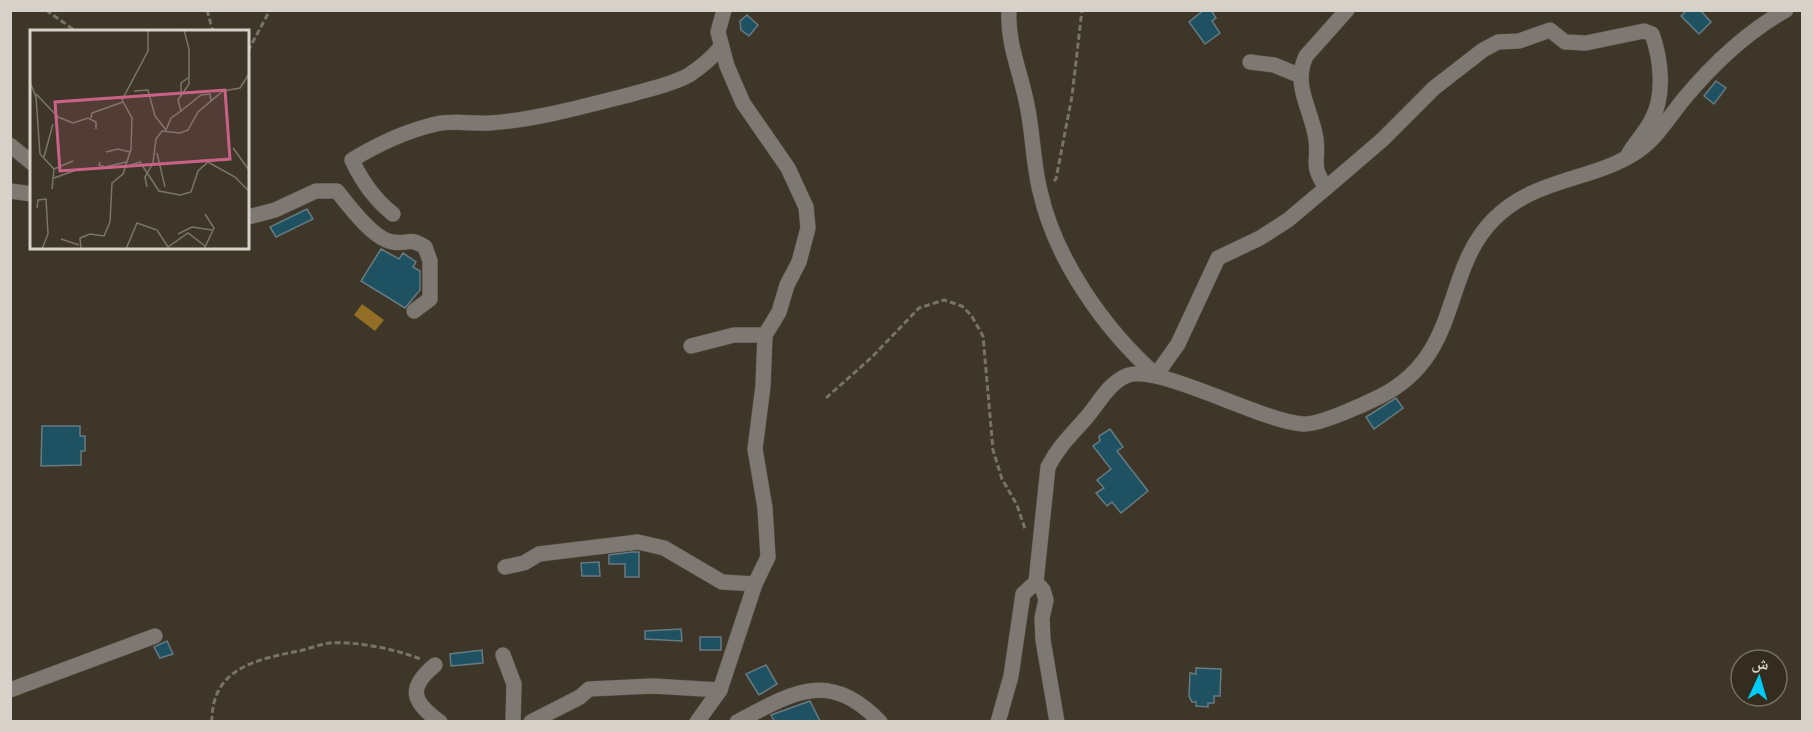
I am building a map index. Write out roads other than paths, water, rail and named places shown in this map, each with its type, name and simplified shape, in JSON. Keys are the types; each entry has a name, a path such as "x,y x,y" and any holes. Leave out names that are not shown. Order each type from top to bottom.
{"street":[{"path":"697,722 720,690 755,584 768,557 765,508 755,449 763,386 765,335 779,312 787,285 799,262 808,228 806,207 788,168 743,103 720,48 718,32 724,10"},
{"path":"1010,10 1014,64 1025,95 1034,137 1040,190 1049,221 1063,252 1105,323 1131,353 1156,375"},
{"path":"998,722 1011,676 1023,594 1036,582 1046,480 1056,452 1114,383 1129,374 1156,375 1261,413 1304,424 1351,410 1384,395 1415,371 1431,352 1443,332 1465,267 1493,220 1508,208 1548,185 1602,169 1627,158 1651,140 1685,98 1721,60 1761,26 1786,10"},
{"path":"1326,188 1314,171 1316,137 1300,88 1301,76 1306,56 1344,12"},
{"path":"1156,375 1178,344 1218,258 1260,238 1288,220 1382,140 1434,88 1483,50 1498,42 1519,42 1550,30 1565,42 1586,43 1644,31 1652,34 1659,55 1660,96 1652,119 1636,140 1627,158"},
{"path":"393,214 376,201 355,167 352,160 365,152 417,129 435,124 449,121 490,123 547,114 662,86 688,76 709,61 720,48"},
{"path":"1250,62 1274,65 1301,76"},
{"path":"10,144 30,161"},
{"path":"249,218 275,210 316,191 328,189 337,191 375,235 393,242 413,240 425,247 430,261 430,299 414,311"},
{"path":"10,192 30,194"},
{"path":"691,346 734,336 765,335"},
{"path":"505,567 524,563 539,554 638,542 664,548 723,582 755,584"},
{"path":"1036,582 1043,590 1046,600 1042,618 1043,640 1057,722"},
{"path":"10,690 155,636"},
{"path":"503,655 514,684 513,722"},
{"path":"435,665 419,680 416,693 422,707 440,722"},
{"path":"531,722 580,697 589,689 653,686 720,690"},
{"path":"737,722 804,690 821,689 839,693 852,700 870,711 880,722"}]}
